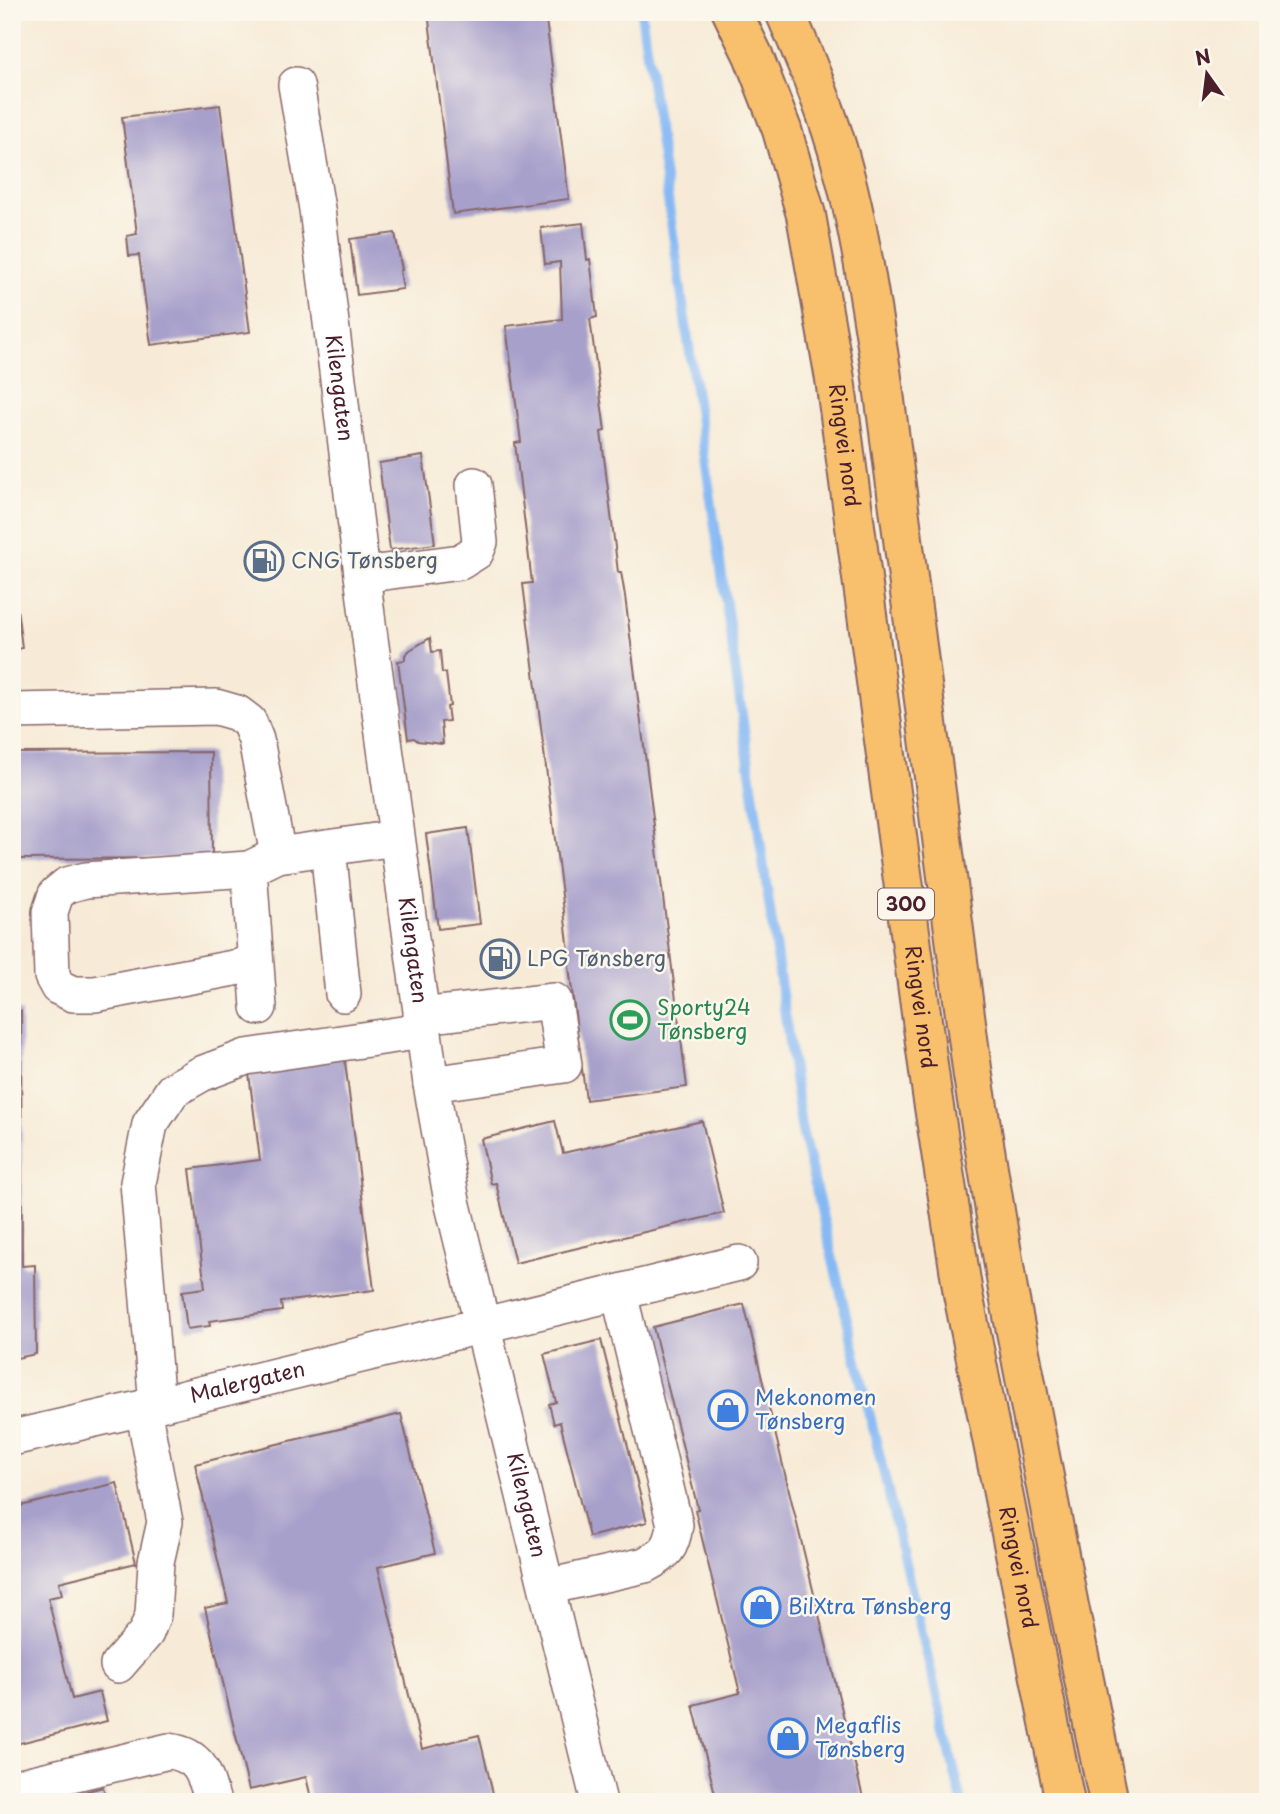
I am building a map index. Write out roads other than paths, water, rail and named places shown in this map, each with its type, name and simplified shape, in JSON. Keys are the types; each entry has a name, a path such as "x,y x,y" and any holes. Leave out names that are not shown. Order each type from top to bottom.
{"main road":[{"name":"Ringvei nord","path":"732,12 753,55 782,130 806,215 835,379 932,1094 963,1294 1065,1802"},
{"name":"Ringvei nord","path":"785,12 816,84 843,168 862,256 883,384 975,1089 1008,1290 1109,1802"}],"street":[{"name":"Kilengaten","path":"296,85 317,209 396,838 431,1084 452,1201 599,1802"},
{"path":"362,575 460,562 476,552 480,542 474,485"},
{"path":"12,711 216,707 237,713 249,722 256,740 264,862 256,964 260,1007"},
{"path":"256,964 95,994 73,994 58,987 52,976 50,912 56,894 67,885 86,880 264,862 328,848 396,838"},
{"path":"328,848 344,994"},
{"path":"118,1665 146,1633 153,1615 156,1562 165,1522 150,1407 138,1183 150,1124 173,1090 201,1074 246,1057 554,1001 564,1065 431,1084"},
{"name":"Malergaten","path":"12,1438 739,1264"},
{"path":"547,1587 645,1564 659,1558 668,1550 674,1538 675,1525 619,1293"},
{"path":"12,1788 169,1751 184,1753 197,1762 206,1777 213,1802"}],"waterway":[{"path":"641,12 801,1126 962,1802"}],"place":[{"name":"CNG Tønsberg","path":"264,561"},
{"name":"LPG Tønsberg","path":"500,959"},
{"name":"Sporty24 Tønsberg","path":"630,1020"},
{"name":"Mekonomen Tønsberg","path":"728,1410"},
{"name":"BilXtra Tønsberg","path":"761,1607"},
{"name":"Megaflis Tønsberg","path":"788,1738"}]}
